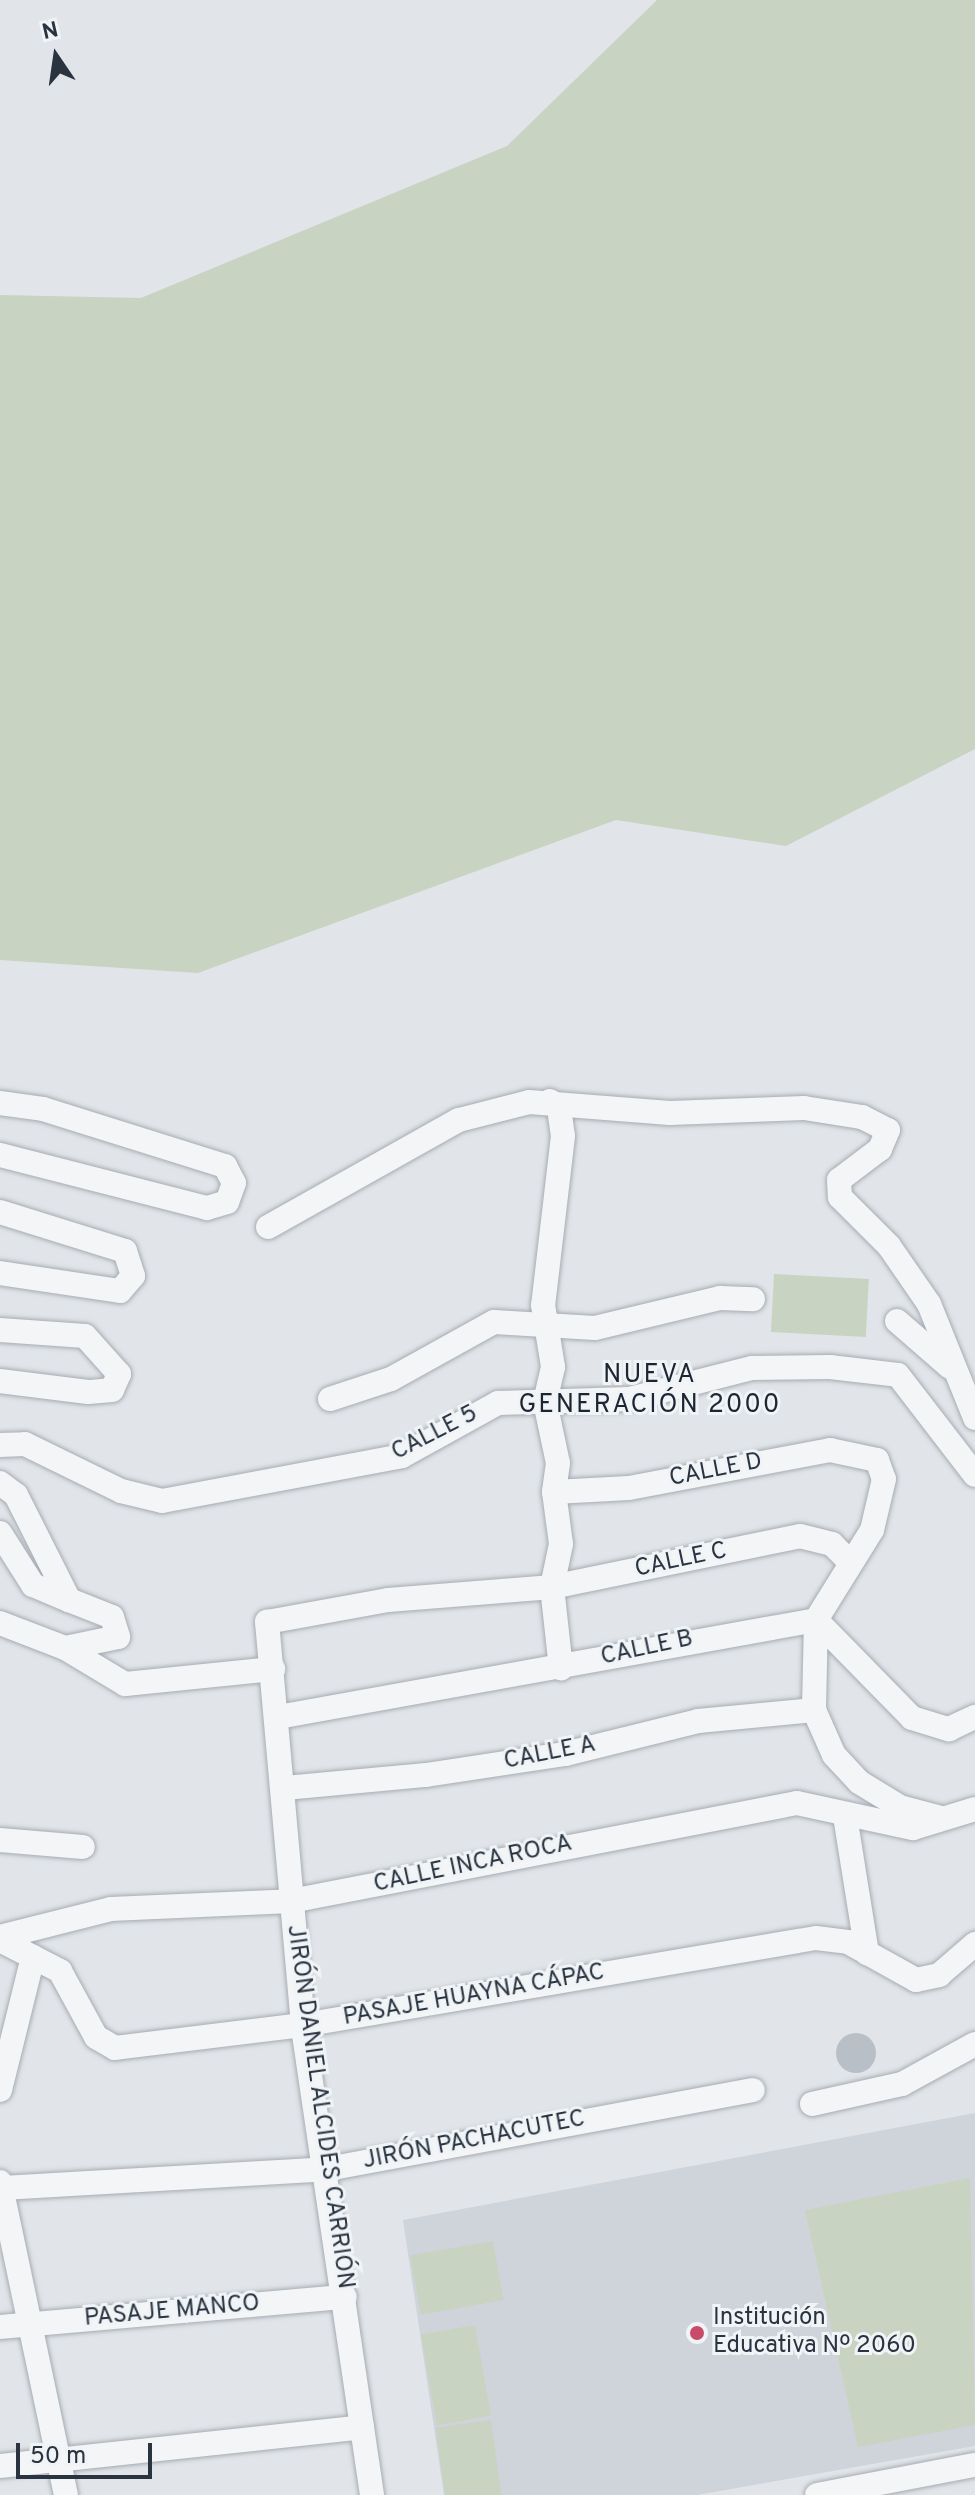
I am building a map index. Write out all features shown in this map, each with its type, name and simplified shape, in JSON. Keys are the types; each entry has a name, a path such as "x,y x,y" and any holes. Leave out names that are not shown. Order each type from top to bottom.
{"street":[{"path":"550,1101 559,1108 563,1136 551,1205 547,1326 553,1367 545,1402 558,1463 554,1492 561,1544 552,1587 561,1669"},
{"path":"268,1227 459,1120 550,1101 670,1113 804,1108 888,1130 880,1149 839,1180 840,1197 889,1246 929,1304 975,1418"},
{"path":"0,1103 43,1109 225,1166 234,1183 227,1202 207,1208 0,1155"},
{"path":"0,1212 125,1251 133,1285 81,1288 26,1271 0,1273"},
{"path":"330,1399 391,1379 494,1322 595,1328 720,1298 753,1299"},
{"path":"897,1321 955,1371"},
{"path":"0,1330 85,1336 119,1374 112,1390 88,1392 0,1381"},
{"name":"CALLE 5","path":"0,1445 25,1444 121,1491 162,1501 276,1474 363,1466 402,1456 498,1403 630,1399 752,1368 898,1375 975,1475"},
{"name":"CALLE D","path":"554,1492 629,1488 830,1450 877,1460 884,1479 872,1530 850,1562"},
{"path":"0,1483 16,1495 69,1600"},
{"path":"0,1533 33,1585 112,1617 118,1637 65,1648"},
{"name":"CALLE C","path":"267,1622 388,1600 552,1587 800,1536 832,1544 850,1562"},
{"path":"850,1562 816,1620 814,1710 834,1755 859,1782 900,1807 943,1819"},
{"path":"816,1620 912,1718 949,1729 975,1717"},
{"name":"CALLE B","path":"278,1717 561,1669 674,1641 816,1620"},
{"name":"JIRÓN DANIEL ALCIDES CARRIÓN","path":"267,1622 285,1788 291,1901 303,2025 327,2169 372,2495"},
{"path":"0,1623 65,1648 125,1684 273,1669"},
{"name":"CALLE A","path":"285,1788 441,1773 565,1754 698,1721 814,1710"},
{"name":"CALLE INCA ROCA","path":"0,1939 111,1909 291,1901 797,1803 845,1816 913,1828 975,1809"},
{"path":"845,1816 867,1953"},
{"path":"0,1840 83,1847"},
{"name":"PASAJE HUAYNA CÁPAC","path":"0,1939 60,1971 107,2046 303,2025 816,1938 867,1953 916,1980 939,1975 975,1944"},
{"path":"0,2090 33,1957"},
{"path":"812,2104 902,2084 975,2044"},
{"name":"JIRÓN PACHACUTEC","path":"1,2188 327,2169 753,2090"},
{"path":"0,2182 6,2239 32,2324 66,2495"},
{"name":"PASAJE MANCO","path":"0,2327 345,2297"},
{"path":"0,2466 61,2463 362,2427"},
{"path":"829,2494 975,2465"}],"shaded area":[{"name":"Institución Educativa Nº 2060","path":"975,2113 975,2446 697,2495 444,2495 403,2220"}],"green space":[{"path":"657,0 975,0 975,749 786,846 616,820 198,973 0,960 0,295 141,298 507,146"},
{"path":"774,1274 869,1279 866,1337 771,1332"},
{"path":"970,2178 975,2425 858,2447 805,2210"},
{"path":"493,2241 503,2300 421,2315 410,2256"},
{"path":"475,2325 491,2416 437,2425 421,2335"},
{"path":"491,2420 502,2495 445,2495 436,2428"}],"building":[{"path":"856,2033 870,2039 876,2053 870,2067 856,2073 842,2067 836,2053 842,2039"}],"place":[{"name":"Institución Educativa Nº 2060","path":"697,2333"}],"district":[{"name":"NUEVA GENERACIÓN 2000","path":"650,1391"}]}
